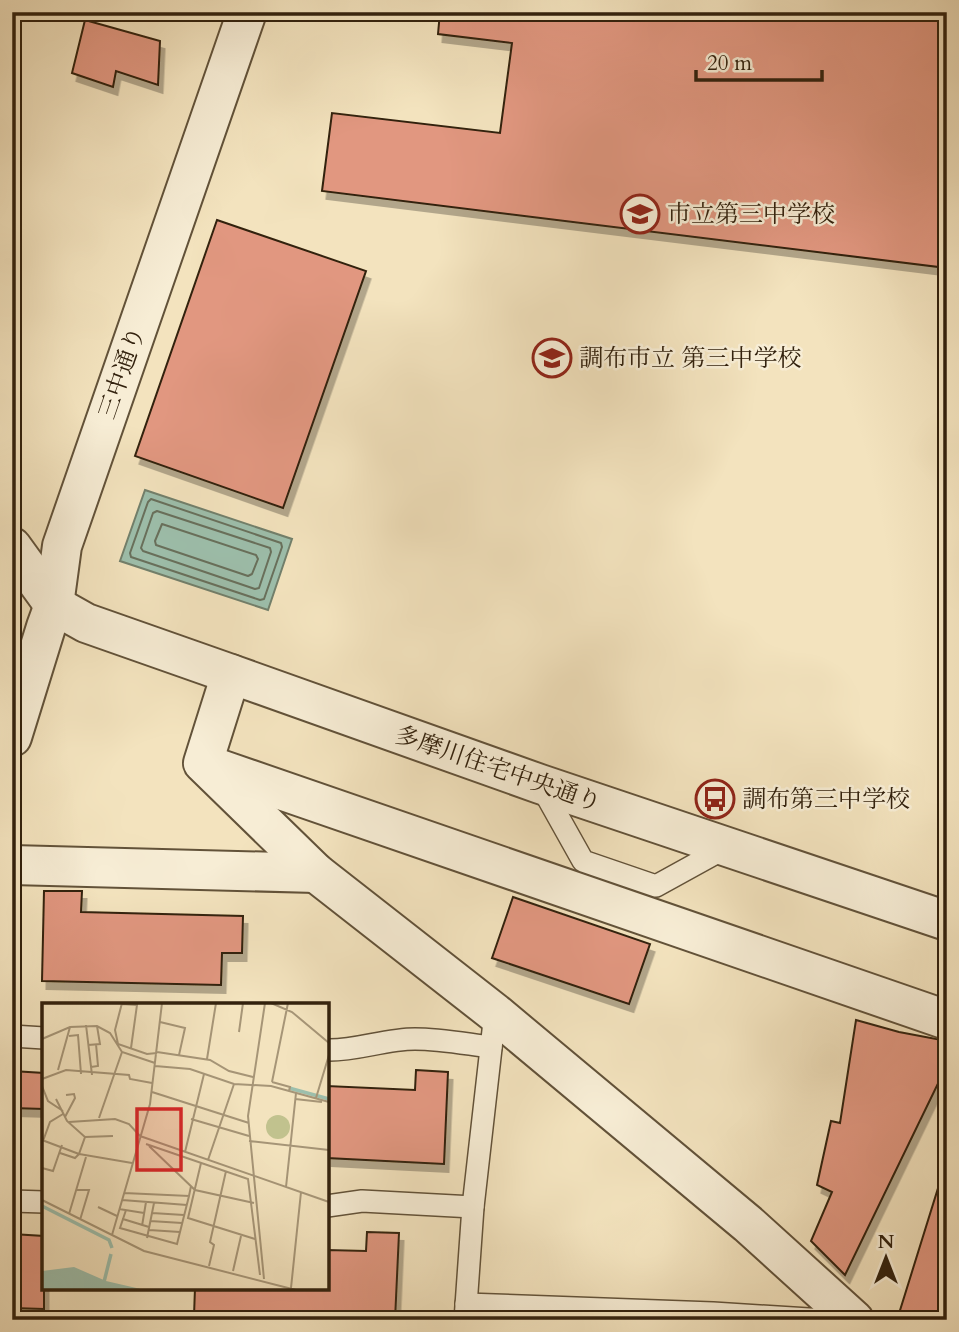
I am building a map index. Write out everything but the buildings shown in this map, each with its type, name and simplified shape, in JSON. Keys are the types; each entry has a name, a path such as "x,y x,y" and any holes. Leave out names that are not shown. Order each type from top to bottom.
{"street":[{"name":"三中通り","path":"12,737 54,605 62,546 247,12"},
{"path":"12,547 54,605"},
{"name":"多摩川住宅中央通り","path":"54,605 86,623 725,848 947,921"},
{"path":"202,763 231,674"},
{"path":"202,763 316,873 493,1030 748,1224 854,1320"},
{"path":"202,763 947,1020"},
{"path":"12,865 316,873"}],"lane":[{"path":"540,783 583,861 656,886 725,848"},
{"path":"329,1050 493,1030 473,1207 465,1312 713,1313 825,1320"},
{"path":"12,1036 42,1038"},
{"path":"329,1206 362,1200 473,1207"},
{"path":"12,1201 42,1202"}],"water":[{"path":"145,490 292,539 268,610 120,561"}],"place":[{"name":"市立第三中学校","path":"640,214"},
{"name":"調布市立 第三中学校","path":"552,358"},
{"name":"調布第三中学校","path":"715,799"}]}
